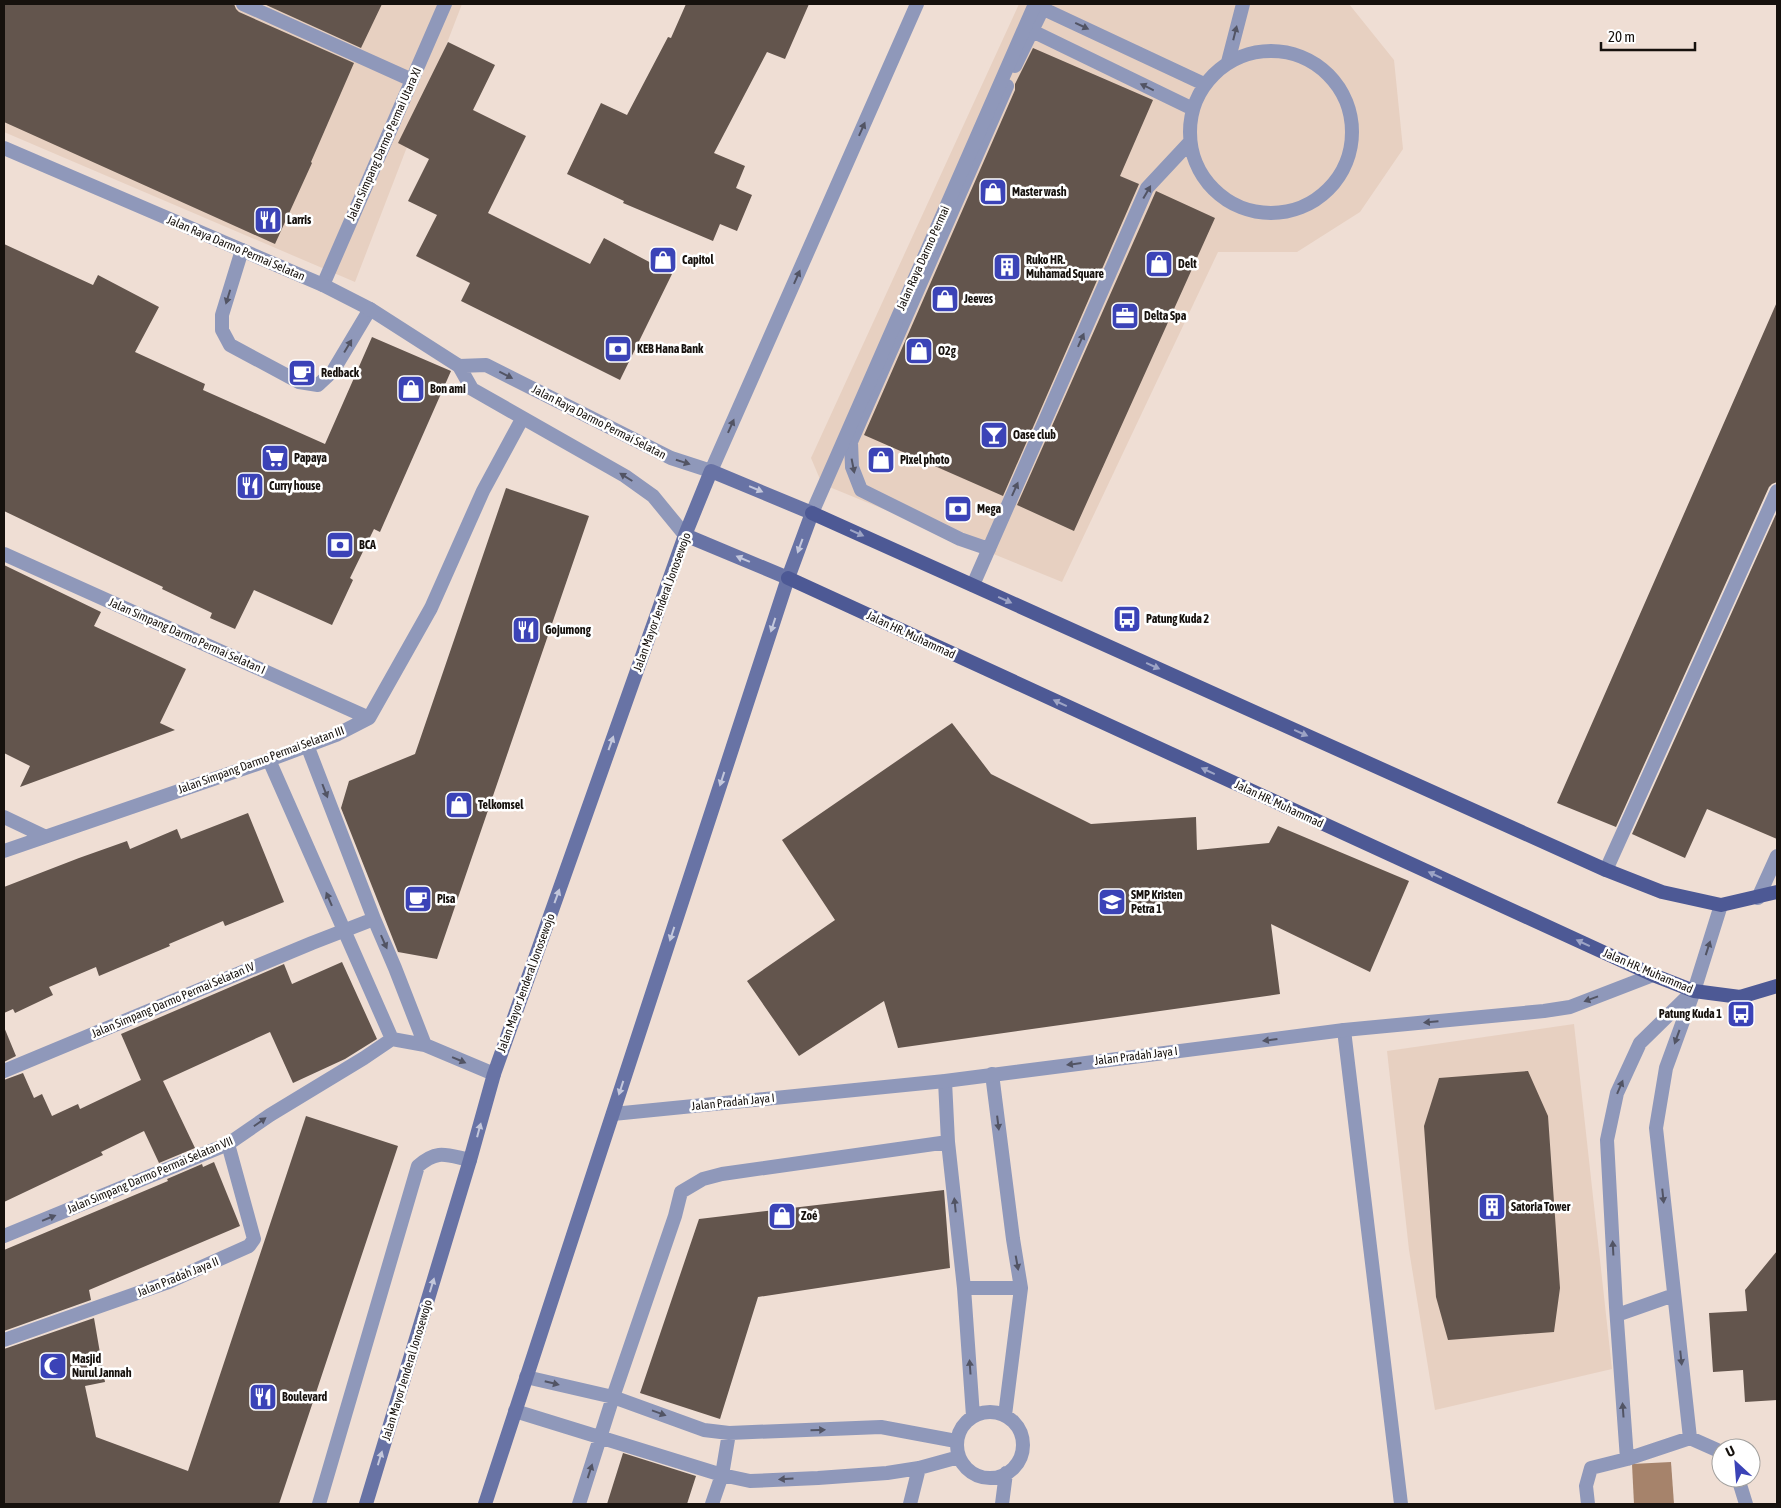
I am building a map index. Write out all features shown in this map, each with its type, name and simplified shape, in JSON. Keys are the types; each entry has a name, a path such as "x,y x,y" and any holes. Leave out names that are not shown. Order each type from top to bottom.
{"main road":[{"path":"711,470 812,513 1606,870 1662,892 1721,905 1758,898 1777,892"},
{"name":"Jalan Mayor Jenderal Jonosewojo","path":"366,1504 470,1160 494,1074 685,535 711,470"},
{"path":"485,1504 788,578 812,513"},
{"path":"685,535 788,578"},
{"name":"Jalan HR. Muhammad","path":"788,578 1653,975 1694,991 1740,996 1777,986"}],"street":[{"path":"243,4 412,80"},
{"name":"Jalan Simpang Darmo Permai Utara XI","path":"323,285 446,4"},
{"path":"711,470 918,4"},
{"path":"1228,62 1242,4"},
{"path":"1039,5 1204,84"},
{"name":"Jalan Raya Darmo Permai","path":"812,513 1039,5"},
{"path":"989,549 960,539 862,490 852,467 851,442 1022,50 1028,29 1191,108"},
{"path":"1273,49 1318,63 1347,98 1354,144 1333,187 1294,211 1247,211 1208,185 1189,143 1191,108 1204,84 1228,62 1273,49"},
{"path":"973,585 1147,188 1189,143"},
{"name":"Jalan Raya Darmo Permai Selatan","path":"4,148 323,285 370,310 459,366 472,389 624,476 653,496 685,535"},
{"path":"242,250 222,315 222,330 230,344 299,382 318,385 333,371 370,310"},
{"name":"Jalan Raya Darmo Permai Selatan","path":"459,366 486,365 672,458 711,470"},
{"path":"369,718 431,608 483,491 522,419"},
{"path":"1606,870 1777,491"},
{"name":"Jalan Simpang Darmo Permai Selatan I","path":"4,554 369,718"},
{"name":"Jalan Simpang Darmo Permai Selatan III","path":"4,852 44,836 269,760 336,735 369,718"},
{"path":"307,745 425,1045"},
{"path":"269,760 392,1039 425,1045 494,1074"},
{"path":"4,817 44,836"},
{"path":"1758,898 1777,856"},
{"path":"1690,1438 1656,1128 1666,1068 1694,991 1721,905"},
{"name":"Jalan Simpang Darmo Permai Selatan IV","path":"4,1071 312,942 374,919"},
{"name":"Jalan Pradah Jaya I","path":"613,1114 945,1081 1344,1030 1544,1011 1570,1007 1653,975"},
{"path":"1627,1459 1607,1140 1617,1093 1640,1043 1694,991"},
{"path":"1344,1030 1401,1504"},
{"name":"Jalan Simpang Darmo Permai Selatan VII","path":"4,1236 228,1144 270,1115 392,1039"},
{"path":"992,1074 1021,1288 1005,1415"},
{"path":"945,1081 948,1142 964,1288 973,1416"},
{"path":"579,1504 613,1397 675,1216 681,1192 703,1179 722,1174 948,1142"},
{"name":"Jalan Pradah Jaya II","path":"4,1340 166,1283 249,1246 254,1238 228,1144"},
{"path":"319,1504 418,1166 429,1157 441,1154 470,1160"},
{"path":"964,1288 1021,1288"},
{"path":"1617,1315 1674,1295"},
{"path":"526,1377 613,1397 704,1430 729,1433 881,1427 956,1441"},
{"path":"515,1411 722,1475 750,1481 867,1474 919,1468 959,1457"},
{"path":"989,1411 1005,1415 1016,1424 1023,1439 1021,1456 1015,1466 1006,1473 992,1478 977,1476 962,1464 956,1441 960,1428 973,1416 989,1411"},
{"path":"712,1504 722,1475 729,1433"},
{"path":"1588,1504 1586,1486 1591,1468 1627,1459 1690,1438 1711,1447"},
{"path":"910,1504 919,1468"},
{"path":"1002,1504 1006,1473"},
{"path":"1741,1488 1746,1504"}],"shaded area":[{"path":"4,4 462,4 355,282 4,132"},
{"path":"1019,4 1349,4 1394,60 1403,149 1360,212 1297,252 1218,252 1062,582 822,484 811,458"},
{"path":"1574,1024 1612,1369 1435,1410 1409,1250 1387,1051"},
{"path":"1671,1462 1674,1504 1634,1504 1632,1464"}],"building":[{"path":"4,4 234,4 239,12 354,63 312,163 275,244 4,122"},
{"path":"264,4 382,4 361,48"},
{"path":"686,4 809,4 785,59 767,52 714,153 745,166 736,188 752,195 737,231 720,224 713,241 623,203 624,201 567,174 601,103 627,115 668,37 671,38"},
{"path":"448,42 495,65 473,110 526,136 488,213 590,264 604,238 672,274 620,380 461,301 470,283 416,256 437,215 408,201 429,159 398,143"},
{"name":"Ruko HR. Muhamad Square","path":"1033,48 1153,100 1120,176 1139,184 1003,496 864,435 1015,90 1015,84"},
{"path":"1156,191 1215,218 1074,531 1017,505"},
{"path":"4,244 93,285 98,275 159,307 135,352 205,384 203,390 325,444 372,337 451,371 380,532 374,529 350,578 353,580 332,625 254,590 235,629 210,618 212,613 162,589 163,587 4,511"},
{"path":"1777,302 1777,482 1769,487 1616,827 1557,803"},
{"path":"506,488 589,516 437,959 398,952 341,808 349,781 415,754"},
{"path":"1777,512 1777,839 1707,809 1685,858 1632,834"},
{"path":"4,565 101,612 94,626 186,669 160,723 175,730 20,787 30,766 4,753"},
{"name":"SMP Kristen Petra 1","path":"952,723 991,774 1091,824 1196,817 1197,850 1269,843 1278,826 1409,881 1370,972 1271,924 1280,994 898,1048 884,1001 799,1056 747,981 835,920 782,840"},
{"path":"248,813 284,902 225,926 223,921 99,976 96,967 49,987 53,995 15,1013 13,1009 4,1013 4,887 127,841 130,849 177,829 181,839"},
{"path":"342,962 377,1039 345,1059 293,1083 270,1032 163,1081 195,1148 159,1163 144,1131 101,1152 103,1155 4,1202 4,1080 23,1073 34,1098 42,1094 52,1116 78,1104 80,1109 141,1080 121,1034 284,964 292,984"},
{"path":"4,1027 16,1056 4,1062"},
{"name":"Satoria Tower","path":"1528,1071 1548,1116 1560,1288 1554,1332 1448,1340 1436,1297 1424,1126 1439,1078"},
{"path":"306,1116 398,1146 279,1504 4,1504 4,1349 94,1318 105,1382 85,1386 96,1437 188,1471"},
{"path":"214,1162 240,1226 89,1290 91,1300 4,1331 4,1250 168,1181 167,1179 202,1164 203,1167"},
{"path":"944,1190 950,1268 758,1297 720,1419 640,1393 699,1219"},
{"path":"1777,1251 1777,1400 1745,1402 1743,1370 1713,1372 1709,1313 1747,1311 1745,1290"},
{"path":"623,1453 696,1476 687,1504 607,1504"}],"place":[{"name":"Master wash","path":"993,192"},
{"name":"Larris","path":"268,220"},
{"name":"Capitol","path":"663,260"},
{"name":"Delt","path":"1159,264"},
{"name":"Ruko HR. Muhamad Square","path":"1007,267"},
{"name":"Jeeves","path":"945,299"},
{"name":"Delta Spa","path":"1125,316"},
{"name":"KEB Hana Bank","path":"618,349"},
{"name":"O2g","path":"919,351"},
{"name":"Redback","path":"302,373"},
{"name":"Bon ami","path":"411,389"},
{"name":"Oase club","path":"994,435"},
{"name":"Papaya","path":"275,458"},
{"name":"Pixel photo","path":"881,460"},
{"name":"Curry house","path":"250,486"},
{"name":"Mega","path":"958,509"},
{"name":"BCA","path":"340,545"},
{"name":"Patung Kuda 2","path":"1127,619"},
{"name":"Gojumong","path":"526,630"},
{"name":"Telkomsel","path":"459,805"},
{"name":"Pisa","path":"418,899"},
{"name":"SMP Kristen Petra 1","path":"1112,902"},
{"name":"Patung Kuda 1","path":"1741,1014"},
{"name":"Satoria Tower","path":"1492,1207"},
{"name":"Zoé","path":"782,1216"},
{"name":"Masjid Nurul Jannah","path":"53,1366"},
{"name":"Boulevard","path":"263,1397"}]}
